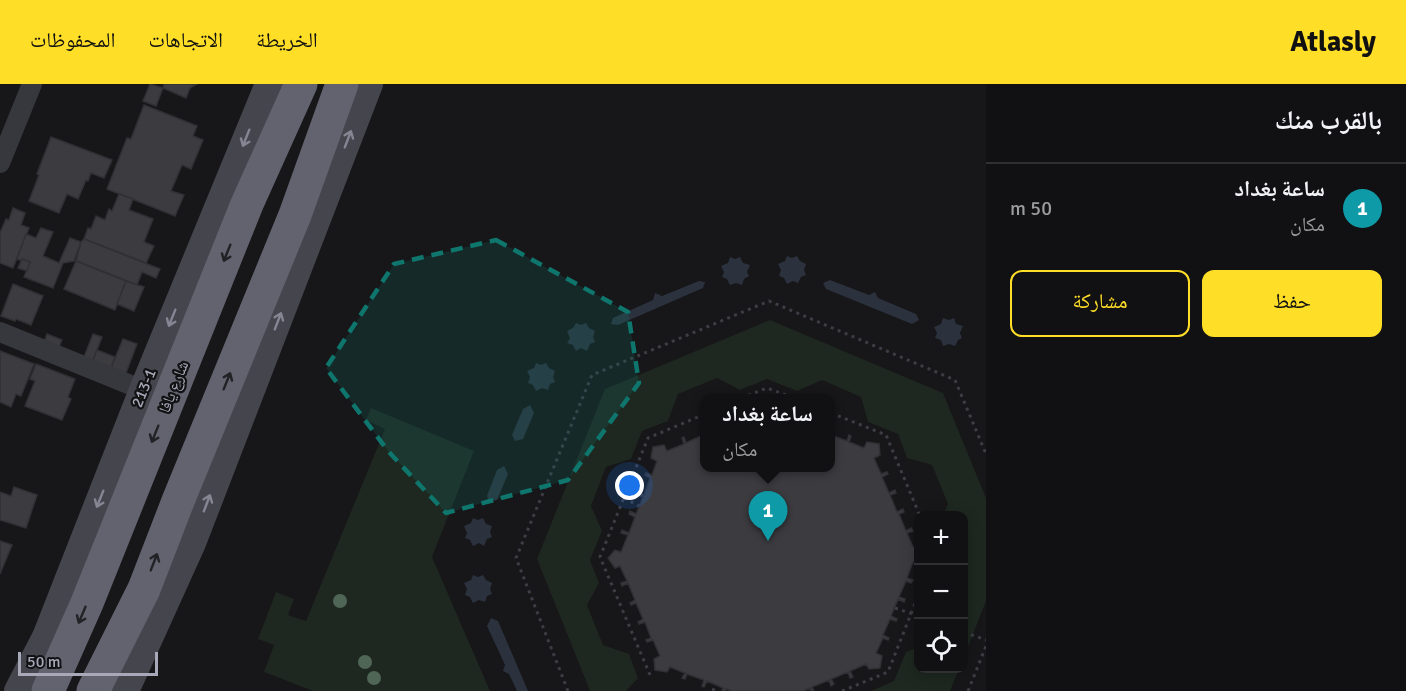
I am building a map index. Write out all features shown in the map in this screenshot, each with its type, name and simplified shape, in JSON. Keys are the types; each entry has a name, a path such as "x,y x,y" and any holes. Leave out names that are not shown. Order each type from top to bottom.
{"highway":[{"path":"247,204 292,84"},
{"name":"شارع يافا","path":"48,691 87,603 247,204 301,84"},
{"path":"295,214 342,84"},
{"path":"100,691 350,84"},
{"path":"93,691 136,607"},
{"path":"40,691 66,651"}],"main road":[{"name":"213-1","path":"18,691 46,637 143,390 269,84"},
{"path":"125,691 192,543 369,84"}],"street":[{"path":"0,163 32,84"},
{"path":"0,332 143,390"}],"path":[{"path":"568,691 516,558 591,375 769,301 956,380 986,454"},
{"path":"752,394 766,388 781,394"},
{"path":"835,415 886,435 918,511"},
{"path":"650,675 600,557 648,438 700,416"},
{"path":"624,498 639,506"},
{"path":"842,691 888,672 914,606"},
{"path":"895,608 914,615"},
{"path":"968,634 986,640"},
{"path":"968,691 986,646"},
{"path":"713,691 715,685"}],"highlighted area":[{"path":"496,240 628,312 639,383 568,480 446,513 388,451 326,368 394,264"}],"shaded area":[{"path":"770,320 943,393 986,498 986,601 968,647 968,511 945,511 948,504 932,465 907,458 898,434 868,422 861,397 822,380 797,391 767,379 740,390 717,378 678,394 668,421 642,431 631,459 606,467 591,506 602,531 590,560 599,583 587,605 603,645 629,654 638,678 626,691 590,691 537,559 605,389"},
{"path":"371,408 474,451 432,557 490,691 313,691 264,672 274,645 258,639 276,592 294,599 288,615 306,621 385,429 366,420"},
{"path":"914,649 914,673 957,673 950,691 871,691 894,681 906,652"}],"water":[{"path":"787,256 792,258 797,256 806,264 804,270 806,275 801,277 798,283 793,281 787,284 784,278 779,276 781,270 778,264 785,261"},
{"path":"730,257 735,259 740,257 743,263 750,265 747,272 749,276 744,279 742,285 736,283 730,285 727,279 722,277 724,272 721,266 728,263"},
{"path":"830,280 869,295 875,292 878,298 916,314 919,320 912,324 826,289 823,283"},
{"path":"699,281 705,282 703,288 618,325 611,324 613,318 653,300 655,293 662,296"},
{"path":"943,318 949,320 954,318 956,324 963,326 960,333 962,338 955,346 949,344 943,346 941,340 935,338 937,333 934,327 941,324"},
{"path":"576,323 581,325 586,323 595,331 593,337 595,342 590,344 587,351 581,348 576,351 573,345 567,343 570,338 567,331"},
{"path":"536,363 541,365 546,363 555,371 553,377 555,382 550,384 548,390 542,388 536,391 533,385 528,383 530,377 527,371 534,368"},
{"path":"530,405 534,413 523,439 515,441 512,435 523,409"},
{"path":"504,466 508,474 497,500 489,502 487,496 497,470"},
{"path":"473,518 478,520 483,518 486,524 492,526 490,532 492,537 487,539 484,546 479,543 473,546 470,540 465,538 467,533 464,526 471,523"},
{"path":"473,575 478,577 483,575 492,583 490,589 492,594 487,596 485,602 479,600 473,603 470,597 465,595 467,589 464,583 471,580"},
{"path":"491,618 498,621 528,691 517,691 509,674 503,671 505,665 487,626"}],"building":[{"path":"150,84 163,88 156,106 143,101"},
{"path":"164,84 197,84 190,88 186,98 163,88"},
{"path":"144,105 197,126 193,136 203,140 191,169 182,165 171,191 184,195 175,216 107,189 127,138 131,139"},
{"path":"51,137 112,160 104,178 91,173 78,199 67,194 59,213 29,201"},
{"path":"119,194 133,199 129,210 153,219 144,242 154,246 146,263 84,239 96,216 105,220 109,209 112,211"},
{"path":"13,208 25,213 21,225 29,228 13,268 0,263 0,233 6,219 9,220"},
{"path":"41,228 53,232 43,256 59,263 70,238 81,242 74,261 63,263 53,288 24,277 30,262 17,259 26,234 36,238"},
{"path":"84,239 160,269 156,278 142,272 137,285 76,261"},
{"path":"22,259 30,262 27,271 18,268"},
{"path":"76,261 126,281 115,310 64,289"},
{"path":"126,281 144,287 134,311 117,304"},
{"path":"13,284 43,296 31,325 1,316"},
{"path":"47,334 62,340 58,349 44,343"},
{"path":"93,334 102,337 93,360 84,357"},
{"path":"123,339 137,344 126,373 111,368"},
{"path":"97,350 115,357 111,368 93,360"},
{"path":"0,351 34,364 21,396 16,394 11,407 0,402"},
{"path":"36,364 75,379 68,397 71,399 62,420 25,406 35,381 30,379"},
{"path":"849,435 851,436 849,442 864,448 867,442 879,444 880,455 874,458 881,474 887,472 888,474 882,477 889,493 895,490 896,493 890,495 897,512 903,509 904,512 899,514 906,531 911,528 913,531 907,533 914,547 914,562 907,578 913,580 911,583 906,581 899,597 905,599 904,602 898,599 891,616 897,619 896,621 890,619 883,635 889,638 888,640 883,638 876,653 882,656 880,668 869,669 866,664 850,671 853,677 850,678 848,672 831,679 834,684 831,686 829,680 812,687 814,691 810,688 803,691 732,691 726,689 722,691 723,688 707,681 704,687 702,686 704,680 687,674 685,679 682,678 685,673 670,667 667,672 655,670 654,659 660,656 653,640 647,642 646,640 651,638 645,622 639,624 638,622 643,619 636,603 631,605 630,603 635,600 628,583 622,586 621,583 627,581 620,566 615,568 608,558 615,550 621,552 628,535 621,533 622,530 629,533 635,517 629,514 630,511 636,514 643,497 637,495 638,492 644,495 650,478 645,475 646,473 652,475 657,461 651,458 653,447 664,445 667,451 684,444 682,438 684,437 686,443 700,436 700,472 835,472 835,436 847,441"},
{"path":"14,487 37,495 26,528 0,520 0,492 11,496"},
{"path":"0,541 12,545 0,574"}],"place":[{"name":"ساعة بغداد","path":"768,541"}]}
